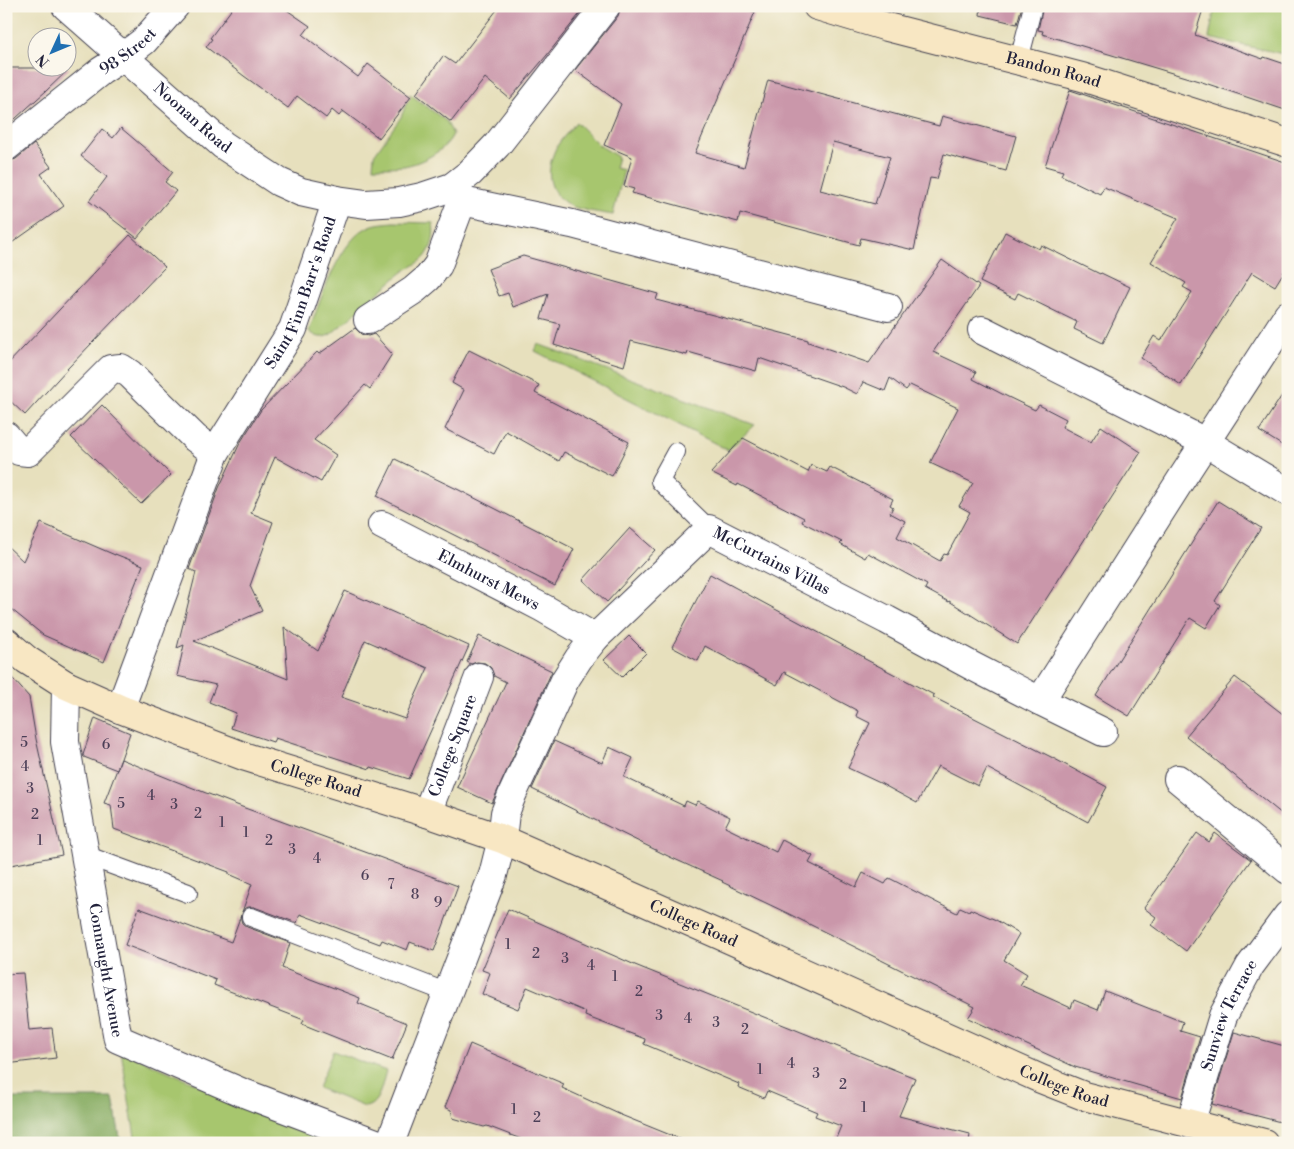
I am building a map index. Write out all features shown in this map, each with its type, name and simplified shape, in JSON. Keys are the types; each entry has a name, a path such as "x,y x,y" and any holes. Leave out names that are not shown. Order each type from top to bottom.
{"street":[{"name":"Noonan Road","path":"66,6 223,145 279,182 302,192 337,200"},
{"name":"98 Street","path":"6,147 100,71 144,41 175,6"},
{"name":"Saint Finn Barr's Road","path":"120,709 215,453 292,329 337,200 366,204 399,202 422,197 457,194 470,173 498,145 606,6"},
{"name":"Bandon Road","path":"817,6 887,27 1082,77 1288,142"},
{"path":"368,320 414,290 428,278 438,265 457,194 888,307"},
{"path":"1040,701 1288,315"},
{"path":"982,330 1205,442 1288,492"},
{"path":"6,436 19,451 28,452 111,369 121,368 130,374 194,438 215,453"},
{"name":"Elmhurst Mews","path":"382,525 543,608 595,638"},
{"name":"McCurtains Villas","path":"502,839 505,813 516,786 565,680 578,658 595,638 709,529 1102,732"},
{"name":"College Road","path":"6,642 28,660 66,685 120,709 246,757 427,813 502,839 1041,1079 1084,1096 1264,1143"},
{"name":"College Square","path":"427,813 479,677"},
{"name":"Connaught Avenue","path":"66,685 65,742 118,1039 241,1092 376,1143"},
{"path":"1178,779 1288,870"},
{"path":"390,1143 492,875 502,839"},
{"name":"Sunview Terrace","path":"1190,1124 1223,1016 1250,966 1288,915"}],"lane":[{"path":"1019,60 1033,6"},
{"path":"676,452 660,481 709,529"},
{"path":"85,855 188,893"},
{"path":"251,917 448,993"}],"green space":[{"path":"1215,6 1288,6 1288,55 1209,38"},
{"path":"410,94 446,121 453,134 450,140 439,151 418,162 404,166 373,167 374,155 401,117"},
{"path":"576,122 599,145 618,157 615,168 624,170 613,215 571,206 563,201 552,187 550,172 553,155 559,143"},
{"path":"393,222 433,223 433,241 425,257 399,275 331,334 322,337 309,331 325,287 341,255 351,242 361,231 373,225"},
{"path":"538,344 755,425 728,450 535,351"},
{"path":"121,1051 334,1143 136,1143"},
{"path":"333,1051 386,1071 380,1093 370,1105 365,1107 318,1088"},
{"path":"6,1098 113,1098 121,1143 16,1143 6,1138"}],"building":[{"path":"234,6 281,6 310,26 303,35 358,77 368,64 411,97 379,138 343,111 339,116 332,110 326,118 297,96 288,108 206,47 212,39 210,38"},
{"path":"500,6 586,6 510,99 485,78 451,122 416,94 443,56 455,64"},
{"path":"621,6 736,6 755,12 695,153 744,167 768,80 939,126 942,116 1016,136 1006,171 944,154 937,179 930,178 914,250 861,238 859,245 740,213 738,222 632,193 634,189 624,186 632,157 604,145 621,104 575,70 618,16","holes":["833,142 890,157 875,204 820,190"]},
{"path":"981,6 1022,6 1017,24 980,15"},
{"path":"1043,6 1204,6 1195,35 1263,59 1264,57 1288,65 1288,111 1202,82 1042,34 1043,31 1038,30"},
{"path":"6,68 28,68 28,78 60,78 46,91 6,127"},
{"path":"1070,90 1288,163 1288,265 1275,286 1252,272 1181,385 1141,358 1154,336 1161,341 1192,292 1183,287 1186,283 1151,262 1178,218 1104,187 1100,194 1061,175 1063,171 1045,166"},
{"path":"121,128 173,172 165,182 176,191 137,238 89,201 107,177 81,156 102,129 113,138"},
{"path":"34,144 51,167 41,174 64,206 6,247 6,162 16,159"},
{"path":"1005,232 1039,249 1041,245 1130,287 1103,343 1074,329 1077,322 1018,293 1015,299 980,282"},
{"path":"130,235 165,267 25,415 6,397 6,366"},
{"path":"523,256 658,294 656,300 808,340 808,342 869,363 942,260 979,286 933,352 976,372 973,379 1004,395 1035,410 1039,405 1066,419 1062,427 1091,442 1101,426 1141,452 1017,644 949,601 925,589 927,585 868,553 865,558 840,544 842,542 802,522 804,518 738,484 737,486 711,473 743,438 808,472 811,465 827,472 830,467 893,499 890,505 893,507 890,513 905,521 897,537 940,561 944,554 947,555 970,512 959,506 973,483 930,463 958,408 910,385 906,390 890,378 885,391 863,382 857,394 843,387 759,358 756,371 688,352 687,355 631,341 624,366 554,345 560,324 541,319 548,294 513,307 508,293 499,296 488,269"},
{"path":"355,328 361,334 368,336 374,334 392,354 370,389 365,385 314,440 336,455 321,482 275,457 251,513 273,522 250,586 262,611 194,641 288,679 284,627 318,651 345,591 469,646 409,779 371,767 370,769 275,738 273,742 231,728 236,713 209,702 216,685 177,676 184,645 177,648 196,572 189,569 219,488 240,443 261,410 317,352 319,354","holes":["365,640 428,668 405,719 341,697"]},
{"path":"469,350 539,385 535,393 629,442 612,476 564,452 559,461 506,431 494,454 445,429 464,390 452,383"},
{"path":"1288,386 1288,449 1259,431"},
{"path":"102,405 171,475 141,504 71,437"},
{"path":"395,459 574,549 555,586 377,496"},
{"path":"1218,501 1261,528 1215,601 1220,605 1206,628 1190,618 1129,716 1096,696"},
{"path":"41,523 143,565 104,662 43,635 6,605 6,545 23,561"},
{"path":"630,528 655,550 607,602 583,580"},
{"path":"710,574 934,695 933,697 1107,787 1088,822 987,768 978,786 938,766 917,803 848,768 870,723 856,716 858,711 784,672 777,685 705,646 698,661 672,647"},
{"path":"479,636 552,671 492,803 457,787 506,682 494,676 491,668 485,663 477,662 471,664 467,662"},
{"path":"629,636 646,653 622,677 604,660"},
{"path":"6,671 29,697 36,739 62,855 6,866"},
{"path":"1235,677 1288,718 1288,819 1186,736"},
{"path":"95,718 130,733 117,770 83,755"},
{"path":"554,741 602,763 609,747 633,758 624,777 684,806 686,801 695,805 698,801 730,817 725,827 776,852 782,840 813,856 809,863 856,887 863,873 885,884 889,878 957,913 960,907 969,911 970,909 996,920 1019,934 1004,960 1027,974 1020,985 1071,1008 1074,1000 1098,1010 1105,991 1183,1022 1180,1031 1200,1037 1182,1098 1075,1067 968,1018 975,1007 723,881 532,789"},
{"path":"121,759 242,807 458,886 434,951 410,942 407,950 382,940 380,944 300,914 297,923 254,907 245,908 242,912 252,884 229,874 229,872 114,829 111,805 104,803"},
{"path":"1197,833 1209,842 1215,833 1251,860 1186,951 1151,925 1156,917 1144,908"},
{"path":"139,908 231,942 241,915 242,923 247,927 290,943 282,968 360,998 358,1003 407,1023 392,1060 302,1024 304,1020 214,985 216,980 125,945"},
{"path":"508,909 635,965 915,1078 899,1116 970,1134 969,1143 834,1143 841,1126 815,1116 817,1112 767,1091 764,1098 738,1087 739,1084 644,1044 645,1039 585,1016 586,1012 527,987 518,1009 482,994 490,973 482,970"},
{"path":"23,973 29,1030 52,1028 56,1058 6,1064 6,974"},
{"path":"1234,1032 1288,1047 1288,1124 1212,1104"},
{"path":"470,1044 564,1084 562,1088 621,1115 690,1143 522,1143 521,1139 487,1126 484,1127 453,1118 451,1110 445,1107"}]}
